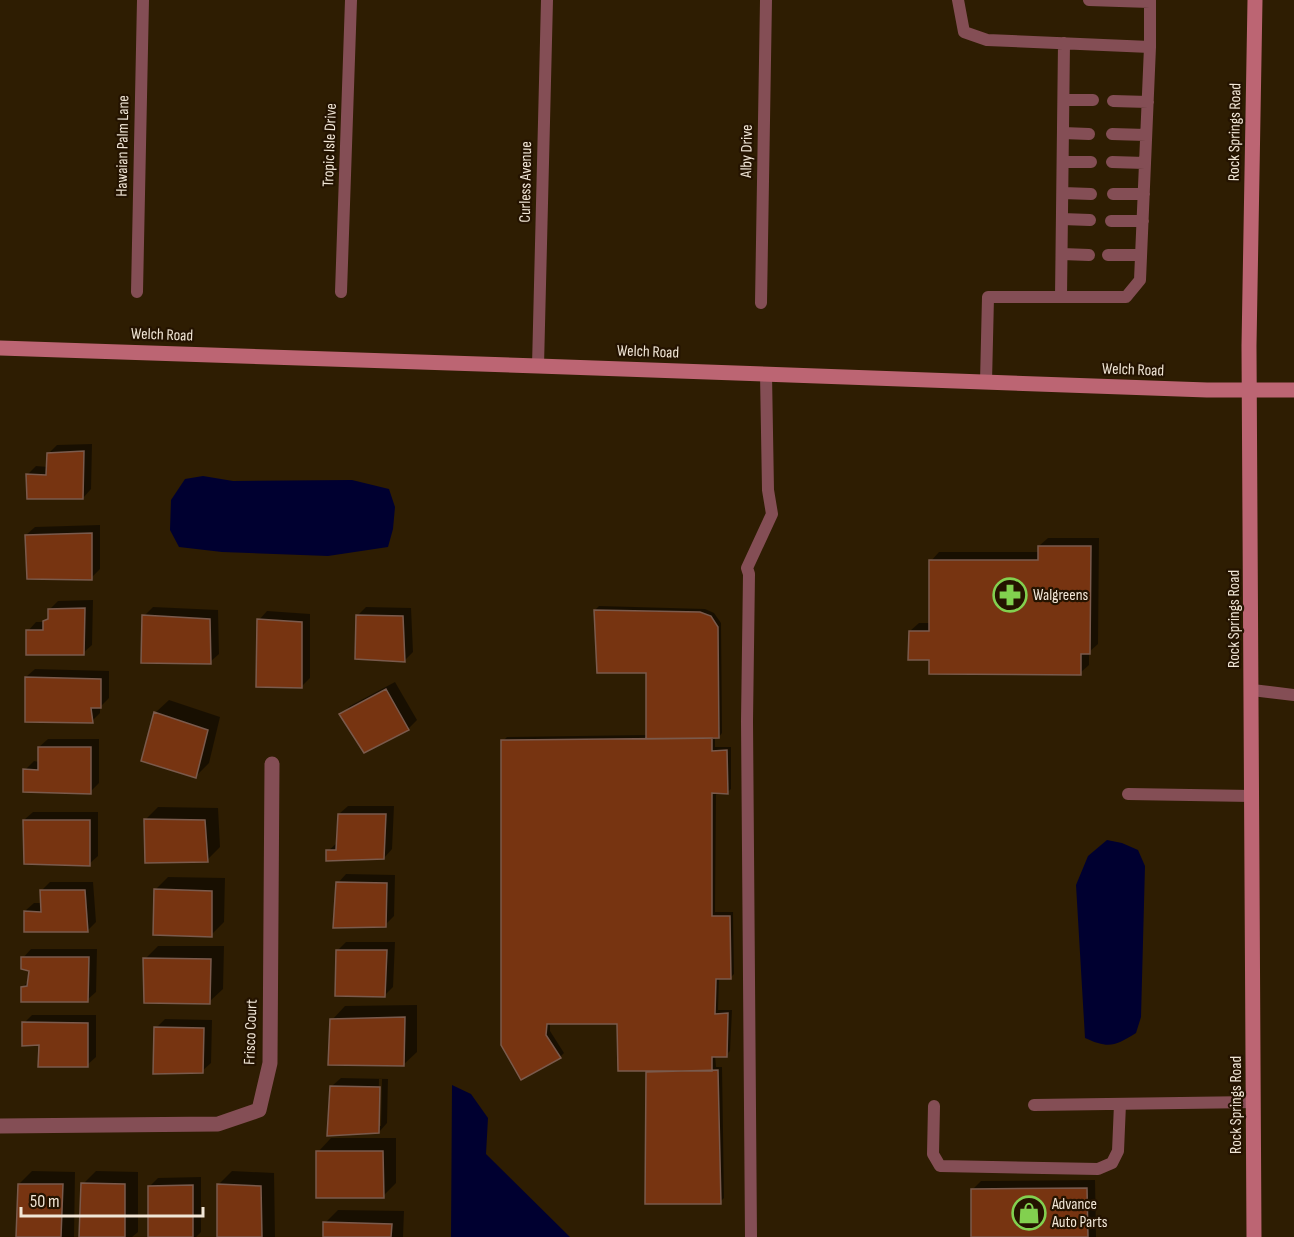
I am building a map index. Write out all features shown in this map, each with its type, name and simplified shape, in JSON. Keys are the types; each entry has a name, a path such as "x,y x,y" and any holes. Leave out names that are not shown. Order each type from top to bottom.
{"main road":[{"name":"Rock Springs Road","path":"1254,1237 1249,390 1255,0"},
{"name":"Welch Road","path":"0,348 1207,390 1294,390"}],"street":[{"name":"Frisco Court","path":"0,1126 218,1124 259,1110 270,1063 272,764"}],"lane":[{"name":"Hawaian Palm Lane","path":"137,292 143,0"},
{"name":"Tropic Isle Drive","path":"341,292 351,0"},
{"name":"Curless Avenue","path":"538,366 547,0"},
{"name":"Alby Drive","path":"761,303 766,0"},
{"path":"958,0 964,32 987,40 1150,47"},
{"path":"987,382 988,297 1126,297 1140,280 1150,1 1089,0"},
{"path":"1061,297 1064,44"},
{"path":"1064,100 1093,100"},
{"path":"1113,101 1148,102"},
{"path":"1063,133 1089,134"},
{"path":"1112,134 1146,135"},
{"path":"1063,162 1091,162"},
{"path":"1112,162 1145,163"},
{"path":"1063,193 1091,194"},
{"path":"1113,194 1144,194"},
{"path":"1062,219 1090,220"},
{"path":"1111,220 1143,221"},
{"path":"1062,254 1089,255"},
{"path":"1108,255 1141,255"},
{"path":"751,1237 747,733 749,574 747,568 772,514 768,490 766,374"},
{"path":"1252,690 1294,694"},
{"path":"1128,794 1252,796"},
{"path":"1034,1105 1254,1102"},
{"path":"934,1106 933,1154 940,1166 1098,1169 1112,1163 1118,1151 1120,1104"}],"shaded area":[{"path":"203,476 233,481 352,480 389,489 395,507 393,529 388,547 328,556 222,552 179,547 170,530 171,500 185,479"},
{"path":"1107,840 1138,850 1145,866 1141,1017 1136,1033 1123,1041 1106,1045 1085,1038 1076,885 1088,856"},
{"path":"452,1085 471,1094 488,1118 486,1154 570,1237 451,1237"}],"building":[{"path":"84,451 83,499 27,499 26,474 46,475 47,453"},
{"path":"92,533 92,580 27,579 25,535"},
{"name":"Walgreens","path":"1038,546 1091,546 1090,654 1081,654 1081,675 929,674 929,660 908,660 909,631 929,631 929,560 1038,560"},
{"path":"85,608 84,655 26,655 26,630 43,630 43,621 48,619 48,609"},
{"path":"594,610 700,612 711,616 718,627 719,738 646,739 646,673 597,673"},
{"path":"142,615 210,619 211,664 141,663"},
{"path":"356,615 403,616 405,662 355,659"},
{"path":"257,619 302,622 302,688 256,687"},
{"path":"25,677 101,679 101,708 91,708 93,723 25,722"},
{"path":"386,689 409,730 364,753 339,714"},
{"path":"154,712 208,730 196,778 141,761"},
{"path":"712,738 712,751 727,750 728,794 712,793 712,916 730,916 731,979 716,979 715,1014 728,1013 727,1057 712,1057 712,1071 618,1071 617,1024 547,1024 546,1035 561,1058 521,1080 501,1045 501,740"},
{"path":"38,747 91,747 91,794 23,792 23,769 38,770"},
{"path":"338,814 386,814 384,859 326,861 326,850 336,850"},
{"path":"144,819 205,820 208,862 145,863"},
{"path":"23,820 90,820 90,866 24,864"},
{"path":"336,882 387,883 386,927 333,928"},
{"path":"154,889 212,891 212,937 153,935"},
{"path":"40,890 85,890 88,932 24,932 24,911 41,912"},
{"path":"336,950 387,950 385,997 335,996"},
{"path":"21,957 89,957 88,1002 21,1002 21,987 27,986 29,971 21,969"},
{"path":"143,958 211,959 210,1004 144,1003"},
{"path":"405,1017 404,1066 328,1065 330,1019"},
{"path":"22,1022 88,1023 88,1067 38,1067 39,1045 22,1046"},
{"path":"154,1027 204,1028 203,1073 153,1074"},
{"path":"718,1070 721,1204 645,1204 646,1072"},
{"path":"330,1086 380,1087 379,1133 327,1136"},
{"path":"316,1151 383,1151 384,1198 316,1198"},
{"path":"81,1183 125,1184 125,1237 79,1237"},
{"path":"18,1184 63,1184 61,1237 16,1237"},
{"path":"217,1184 261,1186 262,1237 217,1237"},
{"path":"193,1185 193,1237 148,1237 148,1186"},
{"name":"Advance Auto Parts","path":"1087,1188 1088,1237 971,1237 971,1189"},
{"path":"323,1222 392,1224 391,1237 323,1237"}],"place":[{"name":"Walgreens","path":"1010,595"},
{"name":"Advance Auto Parts","path":"1029,1213"}]}
